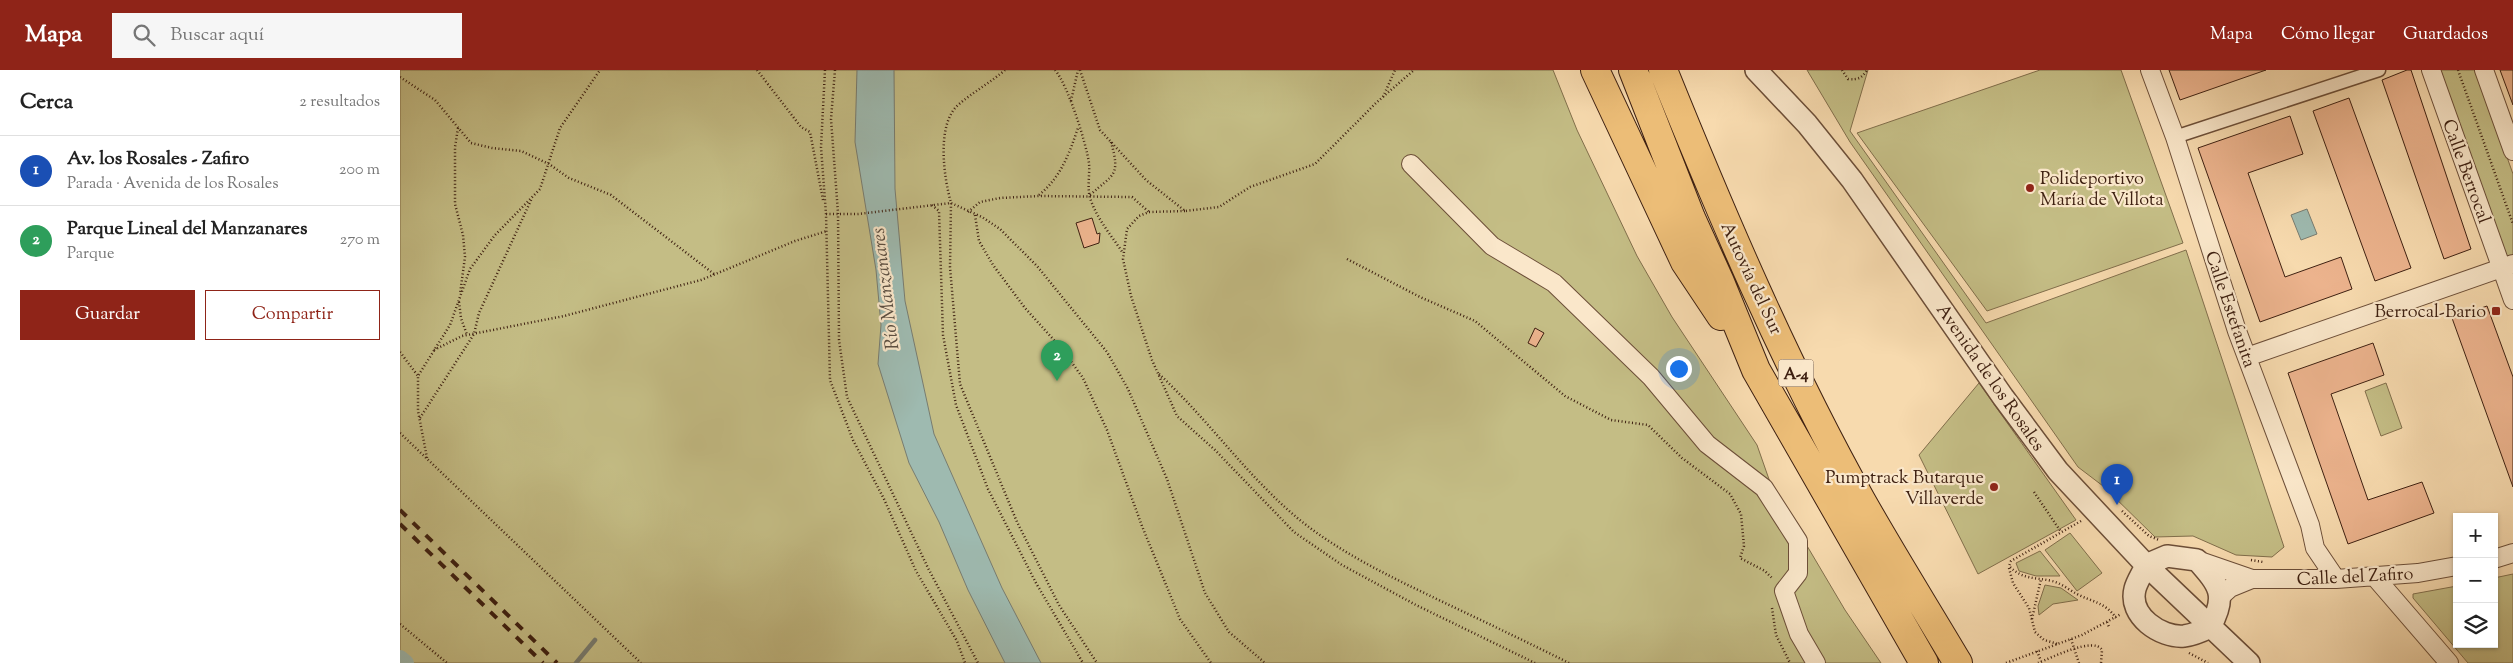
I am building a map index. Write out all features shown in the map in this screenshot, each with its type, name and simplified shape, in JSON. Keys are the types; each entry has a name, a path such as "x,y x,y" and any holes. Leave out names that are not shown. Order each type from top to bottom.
{"highway":[{"path":"1595,70 1685,262 1756,370"},
{"name":"Autovía del Sur","path":"1633,70 1691,218 1756,370 1924,663"},
{"name":"Autovía del Sur","path":"1663,70 1711,189 1756,290 1820,422 1861,499 1958,663"}],"street":[{"name":"Avenida de los Rosales","path":"1756,70 1807,124 1852,180 2003,397 2058,471 2146,565 2249,663"},
{"name":"Calle Estefanita","path":"2150,70 2247,357 2310,525 2315,548 2336,579"},
{"path":"2174,137 2379,70"},
{"name":"Calle Berrocal","path":"2431,70 2507,266 2513,300"},
{"path":"2484,70 2513,151"},
{"path":"1411,164 1492,246 1554,283 1652,377 1707,444 1764,488 1798,541 1798,573 1784,590 1798,634 1816,663"},
{"path":"2247,357 2507,266"},
{"name":"Calle Estefanita","path":"2306,579 2315,548"},
{"path":"2497,558 2513,553"},
{"path":"2168,556 2196,560 2215,581 2220,597 2216,616 2210,627 2183,636 2166,634 2149,625 2138,610 2134,591 2146,565 2168,556"},
{"name":"Calle del Zafiro","path":"2196,560 2252,579 2336,579 2418,573 2453,567"},
{"path":"2374,576 2449,663"},
{"name":"Calle del Zafiro","path":"2220,597 2230,588 2252,579"}],"path":[{"path":"426,458 420,418 418,376 450,325 470,269 495,235 540,189 560,128 600,70"},
{"path":"757,70 801,127 810,132 826,214"},
{"path":"825,70 821,147 826,214 830,380 853,440 884,500 916,571 956,641 965,663"},
{"path":"835,70 831,119 838,213 839,340 847,397 928,568 978,663"},
{"path":"1005,70 956,106 949,118 945,134 944,161 951,203 950,267 960,384 1018,522 1059,605 1097,663"},
{"path":"1055,70 1071,102 1079,126 1089,163 1090,195 1098,217 1124,255"},
{"path":"1071,102 1079,70"},
{"path":"1079,70 1100,130 1146,180 1185,211"},
{"path":"1382,98 1395,70"},
{"path":"1414,70 1382,98 1315,164 1250,187 1219,207 1185,211 1149,212 1139,216 1127,230 1124,255 1131,296 1158,374 1177,416 1215,450 1294,532 1342,565 1391,592 1534,663"},
{"path":"1842,70 1848,79 1855,80 1862,77 1867,70"},
{"path":"2458,70 2513,224"},
{"path":"400,77 435,100 471,143 492,148 522,151 548,164 569,178 611,194 714,274"},
{"path":"1039,196 1051,186 1063,168 1079,126"},
{"path":"458,128 455,147 455,204 463,235 465,257 459,299 461,318 467,336"},
{"path":"1090,195 1108,182 1114,173 1116,160 1110,140"},
{"path":"968,212 980,202 1000,198 1090,195 1132,196 1149,212"},
{"path":"420,418 474,334 479,313 532,197"},
{"path":"826,214 858,214 951,203 1000,229 1037,266 1107,352 1128,389 1167,479 1205,592 1229,632 1264,663"},
{"path":"932,205 939,211 943,335 956,405 988,489 1036,583 1084,663"},
{"path":"975,215 979,241 993,265 1026,308 1062,349 1083,378 1107,430 1142,526 1180,619 1211,663"},
{"path":"433,351 474,334 564,316 714,274 826,231"},
{"path":"1347,259 1420,297 1475,321 1565,396 1611,420 1648,424 1682,458 1730,494 1741,514 1744,546 1740,558 1765,571"},
{"path":"400,352 418,376"},
{"path":"1158,374 1185,398 1261,483 1300,520 1324,538 1378,571 1569,663"},
{"path":"400,433 641,663"},
{"path":"2034,492 2061,532"},
{"path":"2120,509 2150,536 2167,540"},
{"path":"2058,644 2044,640 2035,632 2029,608 2013,583 2009,566 2012,561 2082,520"},
{"path":"2247,560 2267,562"},
{"path":"2009,566 2021,576 2055,582 2078,594 2099,601 2116,618"},
{"path":"2032,621 2041,579"},
{"path":"2006,663 2071,639 2138,610"},
{"path":"2107,622 2109,627"},
{"path":"400,624 447,663"},
{"path":"2071,639 2079,663"},
{"path":"2037,651 2040,663 2084,645 2100,646 2101,663"}],"shaded area":[{"path":"400,70 1553,70 1577,130 1637,256 1672,317 1757,445 1771,485 1845,610 1881,663 400,663"},
{"path":"1807,70 1868,70 1850,131 1986,323 2186,250 2284,547 2272,557 2236,555 2193,536 2155,537 2103,486 2078,467 1850,142"},
{"name":"Polideportivo María de Villota","path":"2040,70 2121,70 2183,243 1987,311 1857,133"},
{"path":"2440,70 2476,70 2513,174 2513,256 2507,258"},
{"name":"Pumptrack Butarque Villaverde","path":"1979,383 2076,520 1978,574 1919,455"},
{"path":"2386,383 2402,428 2381,436 2365,391"},
{"path":"2070,533 2102,573 2077,591 2045,550"},
{"path":"2040,551 2060,576 2036,576 2019,571 2016,563"},
{"path":"2513,574 2513,663 2468,663 2455,648 2498,648 2498,577"},
{"path":"2045,585 2061,588 2078,600 2053,604 2039,615 2038,606"},
{"path":"2453,587 2453,645 2413,598 2413,594"}],"water":[{"name":"Río Manzanares","path":"857,70 894,70 895,189 905,301 934,434 1002,588 1041,663 1005,663 968,590 939,522 909,463 878,364 881,325 876,270 855,142"},
{"path":"2307,209 2317,234 2301,240 2291,215"}],"building":[{"path":"2169,70 2266,70 2180,100"},
{"path":"2411,70 2471,249 2444,259 2382,80"},
{"path":"2500,70 2513,70 2513,105"},
{"path":"2349,98 2411,268 2375,281 2313,111"},
{"path":"2290,116 2303,154 2248,173 2285,277 2341,257 2352,289 2260,322 2198,148"},
{"path":"1092,218 1097,234 1100,233 1099,243 1084,248 1076,223"},
{"path":"2487,306 2513,377 2513,487 2452,318"},
{"path":"1535,328 1544,333 1536,347 1528,343"},
{"path":"2373,343 2384,375 2331,394 2368,500 2422,482 2434,513 2348,544 2288,373"}],"waterway":[{"path":"576,663 595,640"},
{"path":"400,658 406,663"}],"railway":[{"path":"400,510 557,663"},
{"path":"400,524 543,663"}],"place":[{"name":"Polideportivo María de Villota","path":"2030,188"},
{"name":"Berrocal-Bario","path":"2496,311"},
{"name":"Parque Lineal del Manzanares","path":"1057,381"},
{"name":"Pumptrack Butarque Villaverde","path":"1994,487"},
{"name":"Av. los Rosales - Zafiro","path":"2117,505"}]}
